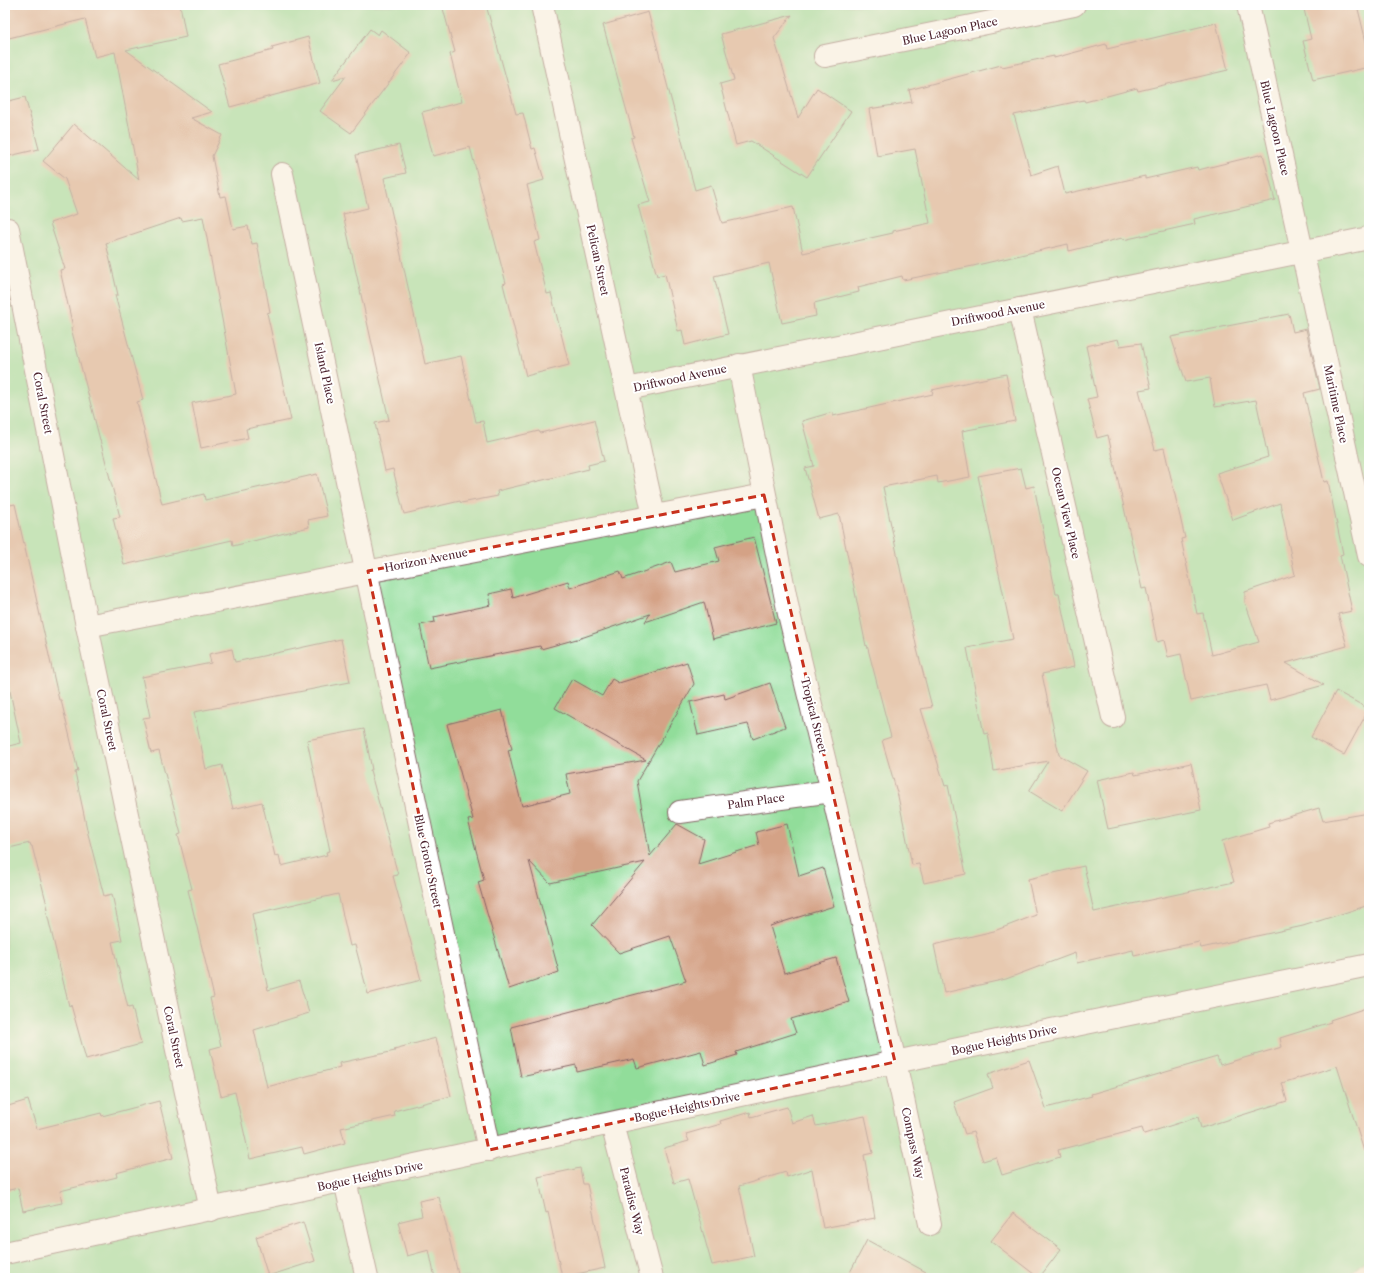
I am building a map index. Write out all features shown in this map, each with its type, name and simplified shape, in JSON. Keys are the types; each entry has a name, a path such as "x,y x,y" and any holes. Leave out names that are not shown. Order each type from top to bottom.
{"street":[{"name":"Pelican Street","path":"542,5 654,516"},
{"name":"Blue Lagoon Place","path":"825,56 1074,5"},
{"name":"Blue Lagoon Place","path":"1248,5 1303,252"},
{"name":"Island Place","path":"282,174 368,571"},
{"name":"Coral Street","path":"8,229 87,626 211,1210"},
{"name":"Driftwood Avenue","path":"627,389 1369,238"},
{"name":"Maritime Place","path":"1303,252 1369,556"},
{"name":"Ocean View Place","path":"1020,309 1113,718"},
{"name":"Tropical Street","path":"739,366 789,614 895,1062"},
{"name":"Horizon Avenue","path":"87,626 764,495"},
{"name":"Blue Grotto Street","path":"368,571 489,1150"},
{"name":"Palm Place","path":"680,812 832,791"},
{"name":"Bogue Heights Drive","path":"5,1253 612,1124 895,1062 1369,965"},
{"name":"Compass Way","path":"895,1062 930,1224"},
{"name":"Paradise Way","path":"612,1124 652,1278"},
{"path":"345,1181 368,1278"}],"highlighted area":[{"path":"764,495 895,1062 489,1150 368,571"}],"green space":[{"path":"5,5 1369,5 1369,1257 1345,1278 5,1278"}],"building":[{"path":"5,5 180,5 186,37 126,50 212,112 191,118 222,135 212,156 220,197 226,196 233,229 248,226 252,244 257,243 270,312 267,313 291,420 246,429 248,438 201,448 192,403 236,394 203,217 182,221 181,218 106,243 118,295 115,295 143,400 137,402 162,504 204,494 205,500 317,474 327,516 308,520 309,527 233,546 232,540 124,565 113,518 120,517 71,328 73,327 60,270 65,269 50,223 77,214 65,179 43,161 74,124 139,180 115,52 95,57 85,19 5,39"},
{"path":"442,5 486,5 516,114 523,113 532,149 535,148 544,180 527,185 540,240 534,242 547,294 551,293 569,365 526,376 503,284 506,283 470,147 433,156 422,112 462,102 450,54 455,52"},
{"path":"1303,5 1357,5 1369,54 1369,67 1313,80 1303,41 1311,39"},
{"path":"648,12 695,190 711,185 722,223 793,207 803,253 893,233 893,231 930,223 915,149 877,156 869,109 912,102 909,90 1001,65 1002,67 1054,56 1054,58 1106,44 1107,49 1216,23 1228,70 1138,91 1137,88 1085,102 1084,100 1014,115 1031,175 1058,166 1065,194 1145,176 1145,179 1197,167 1198,170 1263,154 1275,200 1194,219 1195,224 1123,240 1122,238 1069,251 1068,244 973,266 903,280 902,276 858,287 859,292 814,303 816,316 782,323 769,263 714,276 728,334 685,345 682,330 678,331 665,274 657,276 638,205 650,202 631,138 634,137 603,25"},
{"path":"792,15 774,38 798,118 817,88 851,111 807,177 751,141 736,145 720,84 734,80 721,34"},
{"path":"370,29 378,35 381,30 411,53 351,133 320,111 346,76 332,80"},
{"path":"308,37 320,83 230,107 218,64 273,50 272,47"},
{"path":"25,97 39,149 5,157 5,102"},
{"path":"399,145 406,173 384,178 425,364 461,356 476,422 483,421 487,443 539,431 540,433 594,420 604,461 588,465 589,469 497,491 498,496 461,503 460,501 404,514 393,469 385,471 375,423 389,420 343,214 368,208 356,155"},
{"path":"1289,314 1293,332 1306,329 1320,389 1304,393 1324,482 1328,481 1343,554 1340,555 1352,611 1338,614 1347,646 1286,663 1324,685 1270,700 1266,685 1191,701 1181,654 1168,657 1164,640 1157,642 1146,588 1142,589 1108,435 1097,438 1087,399 1097,397 1086,346 1118,339 1120,346 1141,343 1151,388 1139,390 1155,450 1164,448 1185,538 1181,539 1197,614 1203,613 1212,655 1259,642 1245,602 1245,592 1295,575 1280,503 1233,520 1217,473 1268,457 1256,400 1215,407 1210,378 1186,382 1171,337"},
{"path":"1006,374 1015,421 962,431 970,477 938,483 937,476 883,487 917,649 932,707 921,709 945,786 948,785 966,874 924,883 919,864 912,865 898,796 882,740 891,737 867,645 866,646 839,514 819,519 805,468 814,466 802,421 833,412 833,416 933,394 932,390"},
{"path":"1021,468 1026,488 1034,486 1056,594 1059,594 1074,667 1042,674 1059,755 1087,771 1062,811 1029,791 1048,761 994,771 988,733 984,734 967,648 1013,639 978,476"},
{"path":"15,504 59,700 61,700 78,771 75,772 88,834 104,896 112,894 122,940 112,942 128,1008 132,1007 141,1044 86,1059 71,1005 69,1006 46,909 48,909 32,846 30,843 5,849 5,747 21,743 5,668 5,506"},
{"path":"754,537 776,623 713,639 704,602 645,622 650,614 584,637 541,649 540,646 429,668 420,625 435,622 434,617 491,605 489,594 511,589 513,598 568,581 570,588 620,571 623,579 671,562 675,572 719,561 715,547"},
{"path":"341,639 350,682 194,712 206,769 222,765 233,809 262,802 275,856 279,855 281,866 327,855 326,852 330,851 307,740 364,729 372,770 370,770 398,875 393,876 421,980 368,994 355,945 350,946 338,894 252,914 268,990 299,981 309,1013 254,1030 267,1087 340,1067 339,1063 395,1051 394,1049 436,1038 451,1096 394,1111 395,1116 341,1128 345,1143 304,1154 302,1147 250,1159 235,1092 221,1096 210,1049 221,1046 210,998 214,997 188,890 192,889 178,835 181,834 159,751 151,753 143,718 150,717 142,677 211,663 209,654 232,649 235,662"},
{"path":"687,662 694,684 637,781 650,856 677,824 704,839 698,864 759,845 756,832 787,824 799,876 823,868 834,906 770,926 784,973 836,958 849,1002 791,1019 796,1033 736,1052 737,1055 705,1065 701,1051 637,1068 634,1059 577,1072 576,1065 521,1077 511,1027 686,981 670,936 619,953 592,925 645,862 550,883 529,861 559,972 509,989 478,882 484,880 468,820 473,819 447,724 502,710 512,749 508,750 522,806 570,794 566,774 646,760 555,708 572,679 602,696 612,679 619,683"},
{"path":"770,683 785,727 753,739 748,724 698,735 690,702 724,694 725,699"},
{"path":"1336,691 1369,709 1344,755 1311,737"},
{"path":"1191,763 1201,810 1108,829 1097,780 1134,772 1135,775"},
{"path":"1319,808 1323,821 1369,813 1369,905 1303,926 1201,948 1199,942 1134,956 1133,950 1077,963 1075,953 1006,979 944,993 934,945 994,931 1036,915 1028,879 1084,866 1094,912 1234,882 1222,841 1269,827 1268,823"},
{"path":"1369,1007 1369,1150 1364,1151 1337,1066 1282,1083 1287,1101 1201,1128 1198,1117 1144,1134 1142,1128 1058,1150 1060,1157 1002,1175 996,1157 983,1161 973,1132 965,1134 954,1102 993,1088 988,1074 1029,1060 1046,1108 1092,1096 1091,1094 1217,1057 1220,1065 1282,1047 1280,1038 1331,1022 1330,1020"},
{"path":"28,1100 37,1129 101,1113 102,1116 159,1101 173,1158 116,1173 117,1177 60,1191 62,1203 23,1211 18,1188 5,1191 5,1107"},
{"path":"787,1107 792,1123 813,1116 816,1126 865,1116 873,1153 864,1155 875,1218 823,1228 812,1169 787,1177 786,1172 739,1186 754,1256 712,1265 688,1179 674,1183 664,1148 689,1141 686,1134 721,1124 720,1121 750,1112 751,1117"},
{"path":"580,1168 583,1184 587,1184 605,1268 562,1277 548,1212 546,1213 538,1177"},
{"path":"439,1197 459,1278 435,1278 429,1250 407,1256 398,1222 422,1216 419,1201"},
{"path":"1013,1213 1061,1249 1039,1278 991,1241"},
{"path":"303,1222 315,1261 268,1276 256,1237"},
{"path":"867,1240 937,1278 847,1278"}]}
